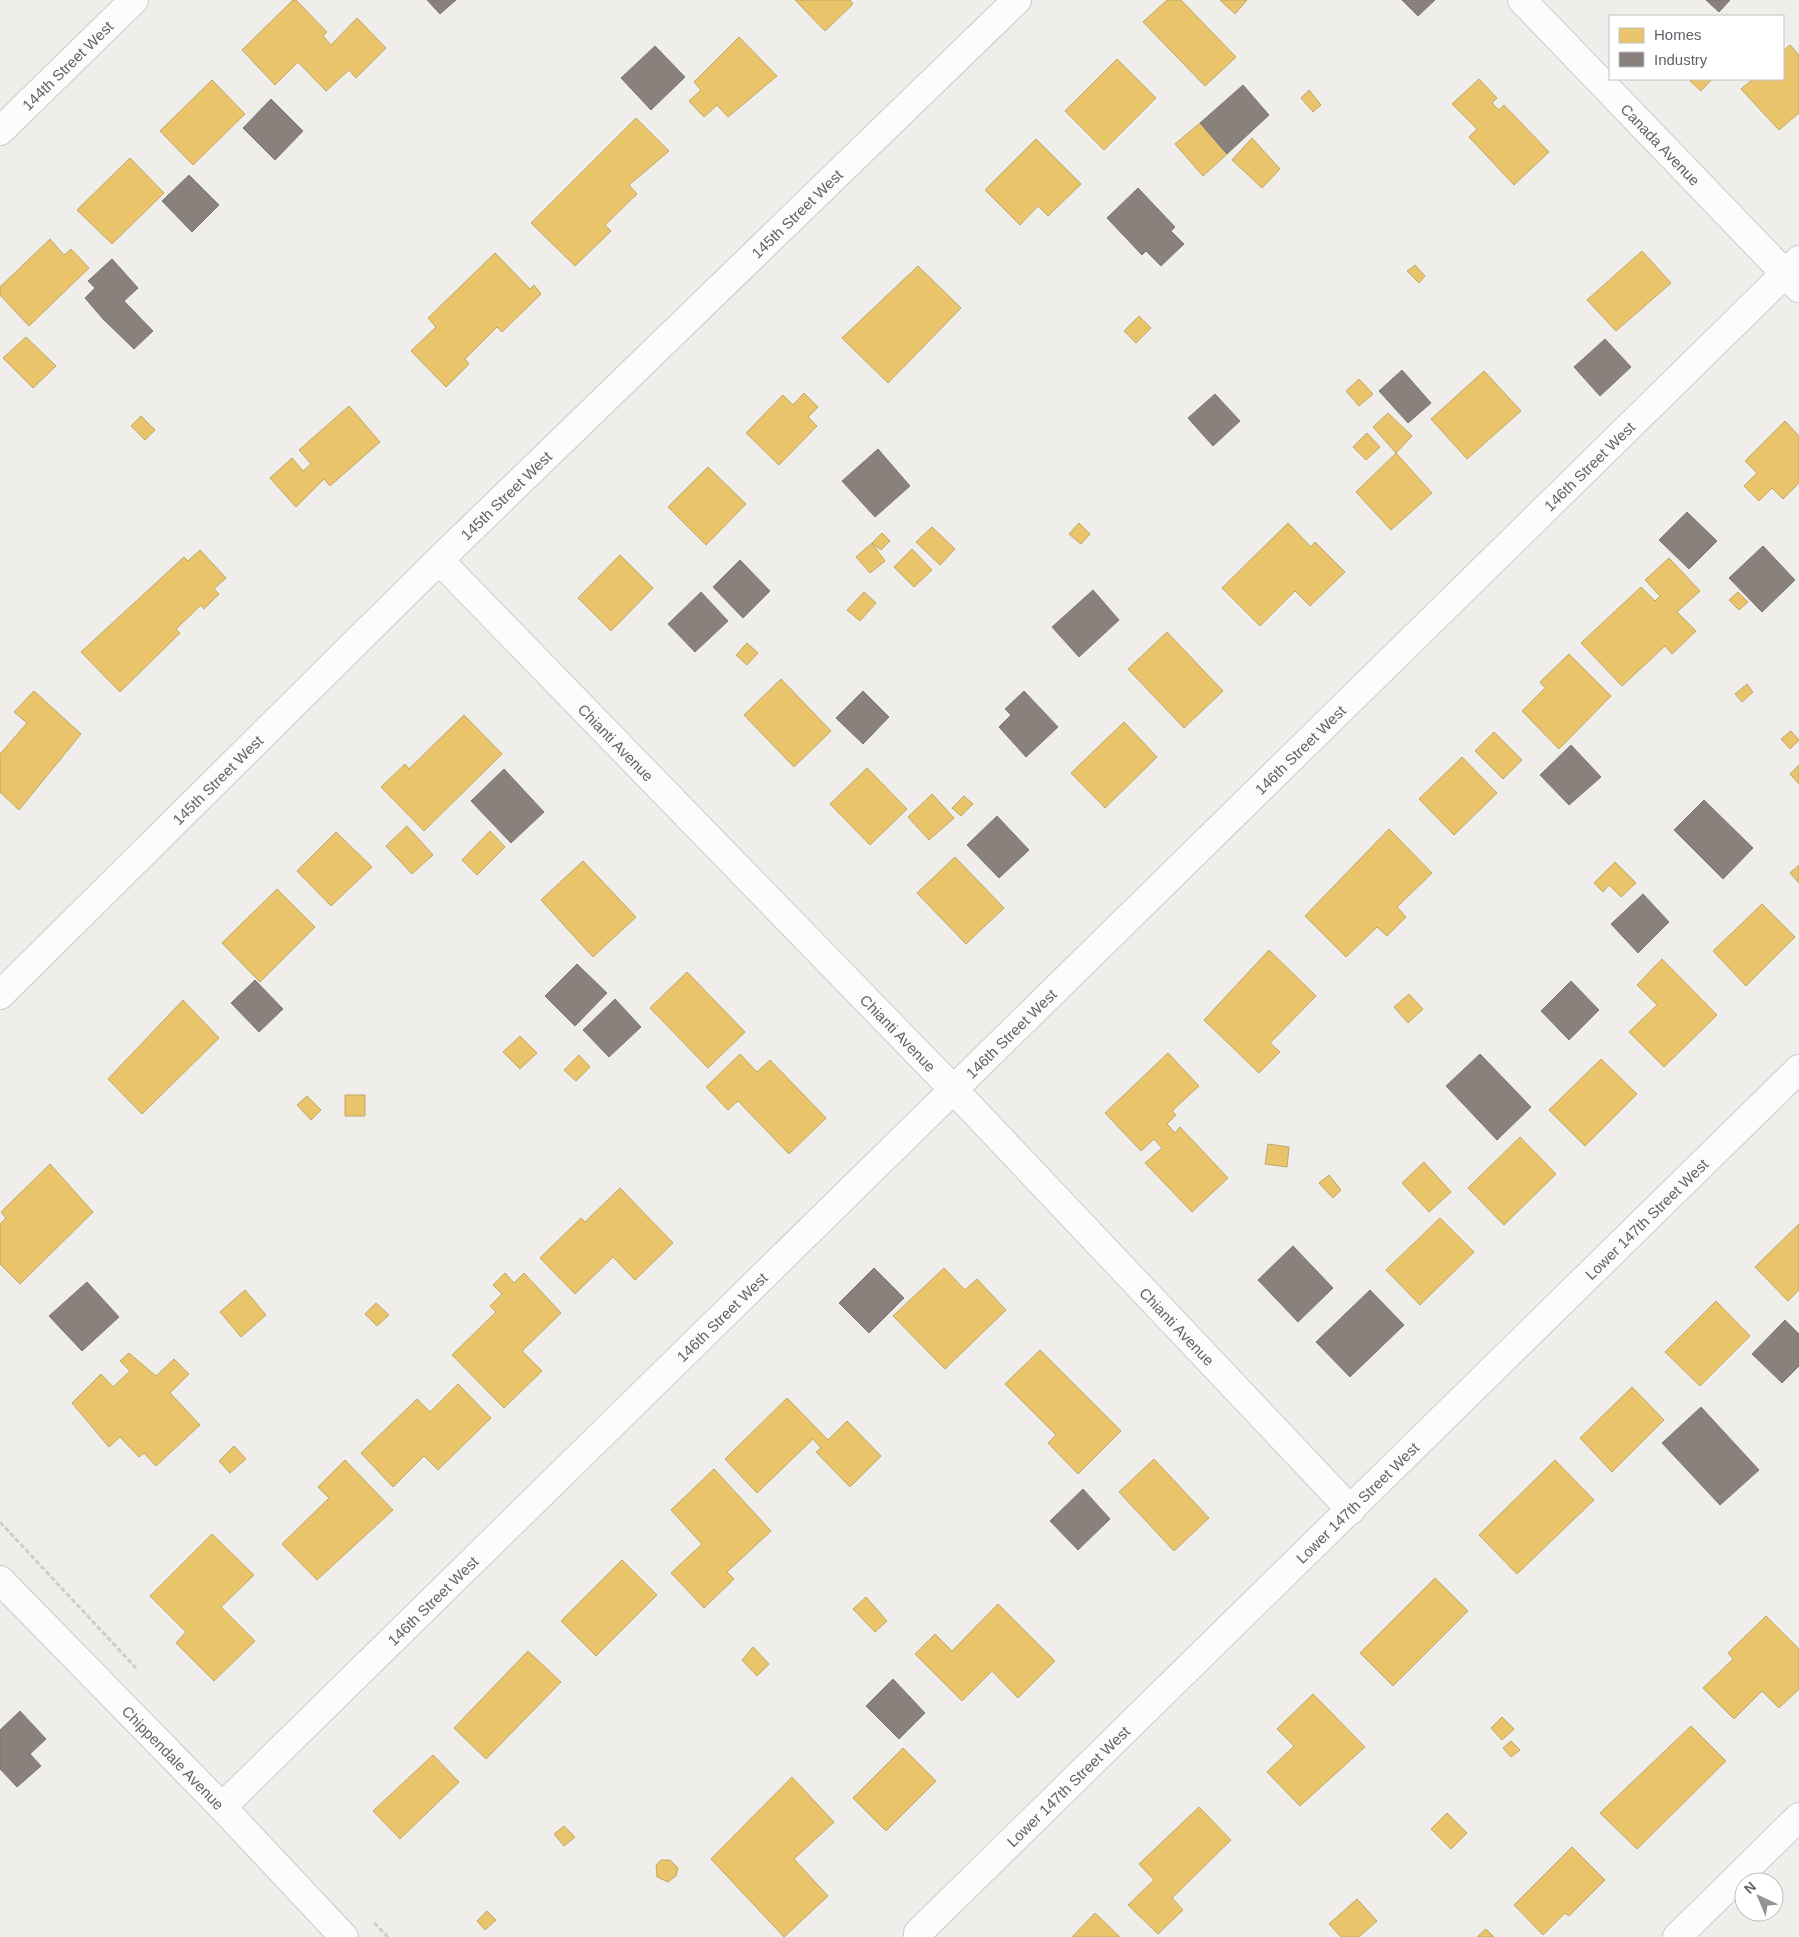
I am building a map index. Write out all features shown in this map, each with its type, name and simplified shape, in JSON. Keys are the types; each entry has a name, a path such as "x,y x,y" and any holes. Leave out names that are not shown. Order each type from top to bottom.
{"street":[{"name":"144th Street West","path":"0,131 134,0"},
{"name":"145th Street West","path":"0,995 440,560 1016,0"},
{"name":"Canada Avenue","path":"1522,0 1794,274"},
{"name":"146th Street West","path":"222,1807 954,1090 1794,274"},
{"name":"Chianti Avenue","path":"440,560 954,1090 1351,1510"},
{"name":"Lower 147th Street West","path":"918,1937 918,1933 1799,1069"},
{"name":"Chippendale Avenue","path":"0,1580 222,1807 344,1937"},
{"path":"1677,1937 1799,1817"}],"building: Homes":[{"path":"293,0 296,0 327,32 323,36 331,45 357,18 386,48 356,78 349,70 326,91 298,62 275,85 242,50"},
{"path":"795,0 850,0 853,4 825,31"},
{"path":"1167,0 1181,0 1236,57 1205,86 1143,22"},
{"path":"1220,0 1247,0 1235,14"},
{"path":"739,37 777,76 728,117 717,105 704,117 689,101 701,90 694,82"},
{"path":"1790,45 1799,55 1799,113 1779,130 1741,89 1752,80 1784,80 1784,50"},
{"path":"1117,59 1156,98 1104,150 1065,111"},
{"path":"1479,79 1497,98 1492,103 1499,110 1504,105 1549,152 1514,185 1469,137 1477,129 1452,104"},
{"path":"212,80 245,114 193,165 160,131"},
{"path":"1691,80 1711,80 1701,91"},
{"path":"1309,90 1321,105 1313,112 1301,98"},
{"path":"636,118 669,151 629,185 637,194 605,225 611,231 575,266 531,223"},
{"path":"1200,123 1227,154 1203,176 1175,144"},
{"path":"1252,138 1280,169 1262,188 1232,160"},
{"path":"1036,139 1081,184 1048,216 1038,206 1020,225 985,190"},
{"path":"130,158 164,193 112,244 77,210"},
{"path":"50,239 64,255 71,249 89,268 29,326 0,295 0,287"},
{"path":"1642,251 1671,283 1616,331 1587,300"},
{"path":"495,253 530,289 534,285 541,294 502,332 497,327 465,359 469,364 446,387 411,351 436,327 428,318"},
{"path":"1415,265 1425,276 1419,283 1407,271"},
{"path":"918,266 961,308 888,383 842,338"},
{"path":"1139,316 1151,328 1136,343 1124,331"},
{"path":"26,337 56,366 33,388 3,358"},
{"path":"1484,371 1521,411 1467,459 1431,419"},
{"path":"1359,379 1373,394 1359,406 1346,391"},
{"path":"804,393 818,407 808,417 817,426 779,465 746,433 783,395 793,405"},
{"path":"349,406 380,442 330,486 324,479 296,507 270,478 292,458 303,471 311,464 299,450"},
{"path":"1388,413 1412,436 1396,453 1373,427"},
{"path":"141,416 155,430 145,440 131,426"},
{"path":"1785,421 1799,436 1799,483 1783,499 1772,488 1759,501 1744,486 1757,473 1745,461"},
{"path":"1367,433 1380,447 1366,460 1353,447"},
{"path":"1396,453 1432,493 1391,530 1356,492"},
{"path":"708,467 746,504 706,545 668,507"},
{"path":"1079,523 1090,534 1081,544 1069,534"},
{"path":"1288,523 1311,547 1315,542 1345,572 1310,606 1295,591 1260,626 1222,588"},
{"path":"932,527 955,549 940,565 916,542"},
{"path":"882,533 890,541 881,550 872,543"},
{"path":"872,543 885,561 870,573 856,557"},
{"path":"912,549 932,570 914,587 894,567"},
{"path":"200,550 226,578 214,589 219,594 204,609 201,605 176,629 180,633 120,692 81,652 184,557 188,561"},
{"path":"620,555 653,588 611,631 578,598"},
{"path":"1669,558 1700,591 1677,612 1696,631 1672,654 1665,646 1622,686 1581,643 1641,587 1655,601 1660,596 1645,580"},
{"path":"864,592 876,603 860,621 847,610"},
{"path":"1738,592 1748,602 1739,610 1729,600"},
{"path":"1167,632 1223,691 1184,728 1128,669"},
{"path":"747,643 758,653 747,665 736,655"},
{"path":"1569,654 1611,696 1559,749 1522,711 1545,688 1540,682"},
{"path":"781,679 831,731 794,767 744,715"},
{"path":"1747,684 1753,692 1742,702 1735,694"},
{"path":"34,691 81,734 19,810 0,792 0,754 27,723 14,712"},
{"path":"464,715 502,754 424,831 381,787 405,764 409,769"},
{"path":"1124,722 1157,757 1105,808 1071,773"},
{"path":"1791,731 1799,740 1790,749 1781,739"},
{"path":"1494,732 1522,760 1503,779 1475,751"},
{"path":"1462,757 1497,793 1454,835 1419,799"},
{"path":"1799,765 1799,784 1790,774"},
{"path":"867,768 907,809 870,845 830,804"},
{"path":"932,794 954,818 929,840 908,817"},
{"path":"964,796 973,804 961,816 952,808"},
{"path":"407,826 433,855 412,874 386,846"},
{"path":"1389,829 1432,873 1397,907 1406,917 1387,936 1377,927 1346,957 1305,916"},
{"path":"490,831 505,847 477,875 462,860"},
{"path":"336,832 372,867 331,906 297,871"},
{"path":"955,857 1004,908 966,944 917,893"},
{"path":"583,861 636,917 593,957 541,900"},
{"path":"1615,862 1636,883 1621,897 1609,885 1603,892 1594,883"},
{"path":"1799,865 1799,883 1790,873"},
{"path":"277,889 315,927 260,982 222,943"},
{"path":"1762,904 1795,937 1746,986 1713,951"},
{"path":"1269,950 1316,996 1270,1043 1280,1052 1259,1073 1204,1020"},
{"path":"1662,959 1717,1015 1664,1067 1629,1032 1657,1005 1637,985"},
{"path":"687,972 745,1032 708,1068 650,1008"},
{"path":"1409,994 1423,1009 1408,1023 1394,1007"},
{"path":"183,1000 219,1038 142,1114 108,1079"},
{"path":"520,1036 537,1053 520,1069 503,1052"},
{"path":"1168,1053 1199,1086 1172,1111 1176,1115 1167,1124 1175,1133 1180,1127 1228,1178 1192,1212 1145,1163 1162,1148 1154,1139 1141,1151 1105,1113"},
{"path":"740,1054 757,1072 770,1060 826,1118 789,1154 738,1101 728,1110 706,1087"},
{"path":"579,1055 590,1067 576,1081 564,1070"},
{"path":"1601,1059 1637,1094 1585,1146 1549,1110"},
{"path":"345,1095 365,1095 365,1116 345,1116"},
{"path":"307,1096 321,1110 311,1120 297,1105"},
{"path":"1520,1137 1556,1174 1504,1225 1468,1188"},
{"path":"1268,1144 1289,1147 1287,1167 1265,1164"},
{"path":"1424,1162 1451,1192 1429,1212 1402,1183"},
{"path":"50,1164 93,1212 20,1284 0,1264 0,1224 6,1218 1,1212"},
{"path":"1329,1175 1341,1190 1333,1198 1319,1183"},
{"path":"620,1188 673,1243 635,1280 613,1257 575,1294 540,1258 581,1218 585,1222"},
{"path":"1440,1218 1474,1252 1420,1305 1386,1270"},
{"path":"1799,1224 1799,1290 1788,1301 1755,1267"},
{"path":"944,1268 965,1290 977,1279 1006,1310 945,1369 893,1316"},
{"path":"505,1273 514,1283 524,1273 561,1313 522,1351 542,1371 504,1408 452,1355 496,1312 490,1306 502,1294 493,1285"},
{"path":"245,1290 266,1315 241,1337 220,1312"},
{"path":"1716,1301 1750,1336 1700,1386 1665,1352"},
{"path":"376,1303 389,1315 377,1326 365,1314"},
{"path":"1040,1350 1121,1431 1078,1474 1048,1443 1056,1435 1005,1384"},
{"path":"129,1353 156,1376 174,1359 189,1374 170,1393 200,1425 156,1466 144,1453 139,1457 120,1437 109,1447 72,1403 101,1374 113,1387 130,1371 120,1361"},
{"path":"458,1384 491,1418 438,1470 424,1456 393,1487 361,1453 417,1399 430,1412"},
{"path":"1632,1387 1664,1420 1612,1472 1580,1438"},
{"path":"787,1398 828,1440 847,1421 881,1456 850,1487 816,1452 821,1448 813,1439 757,1493 725,1459"},
{"path":"234,1446 246,1459 230,1473 219,1461"},
{"path":"1154,1459 1209,1518 1174,1551 1119,1492"},
{"path":"345,1460 393,1510 317,1580 282,1544 329,1498 318,1487"},
{"path":"1555,1460 1594,1500 1517,1574 1479,1535"},
{"path":"714,1469 771,1531 727,1572 734,1579 704,1608 671,1573 702,1544 671,1510"},
{"path":"212,1534 254,1575 221,1607 255,1641 214,1681 176,1643 186,1632 150,1596"},
{"path":"622,1560 657,1595 596,1656 561,1621"},
{"path":"1435,1578 1468,1611 1393,1686 1360,1653"},
{"path":"866,1597 887,1621 875,1632 853,1609"},
{"path":"998,1604 1055,1661 1018,1698 992,1671 962,1701 915,1654 935,1634 952,1651"},
{"path":"1766,1616 1799,1649 1799,1689 1779,1708 1762,1691 1734,1719 1703,1688 1733,1659 1728,1653"},
{"path":"753,1647 769,1664 757,1676 742,1660"},
{"path":"528,1651 561,1682 486,1759 454,1728"},
{"path":"1313,1694 1365,1747 1300,1806 1267,1772 1294,1746 1277,1729"},
{"path":"1502,1717 1514,1729 1502,1740 1491,1728"},
{"path":"1691,1726 1726,1761 1637,1849 1600,1813"},
{"path":"1511,1741 1520,1750 1511,1757 1503,1748"},
{"path":"903,1748 936,1781 886,1831 853,1798"},
{"path":"433,1755 459,1782 400,1839 373,1811"},
{"path":"792,1777 834,1822 794,1859 828,1896 784,1937 711,1859"},
{"path":"1199,1807 1231,1840 1172,1898 1183,1910 1158,1934 1128,1905 1154,1880 1139,1864"},
{"path":"1447,1813 1467,1833 1451,1849 1431,1829"},
{"path":"564,1826 575,1837 564,1846 554,1834"},
{"path":"1572,1847 1605,1880 1569,1916 1565,1913 1543,1935 1514,1905"},
{"path":"661,1860 670,1860 678,1868 676,1876 668,1882 657,1877 656,1865"},
{"path":"1357,1899 1377,1921 1359,1937 1341,1937 1329,1924"},
{"path":"487,1911 496,1920 485,1930 477,1921"},
{"path":"1095,1913 1120,1937 1072,1937"},
{"path":"1486,1929 1494,1937 1477,1937"}],"building: Industry":[{"path":"427,0 456,0 440,14"},
{"path":"1402,0 1435,0 1418,16"},
{"path":"1706,0 1730,0 1719,12"},
{"path":"655,46 685,77 651,110 621,78"},
{"path":"1243,85 1269,115 1227,154 1200,123"},
{"path":"271,99 303,131 275,160 243,128"},
{"path":"189,175 219,205 192,232 162,201"},
{"path":"1138,188 1175,227 1171,231 1184,244 1161,266 1146,251 1142,255 1107,218"},
{"path":"112,259 138,288 124,301 153,331 134,349 103,319 85,298 95,288 88,281"},
{"path":"1605,339 1631,367 1600,396 1574,367"},
{"path":"1402,370 1431,403 1408,423 1379,391"},
{"path":"1215,394 1240,421 1213,446 1188,418"},
{"path":"878,449 910,486 875,517 842,481"},
{"path":"1687,512 1717,541 1689,569 1659,540"},
{"path":"1763,546 1795,580 1762,612 1729,578"},
{"path":"740,560 770,591 743,618 713,587"},
{"path":"1093,590 1119,620 1079,657 1052,627"},
{"path":"701,592 728,621 695,652 668,624"},
{"path":"863,691 889,717 863,744 836,718"},
{"path":"1024,691 1058,727 1026,757 999,727 1011,715 1005,709"},
{"path":"1571,745 1601,777 1569,805 1540,775"},
{"path":"504,769 544,812 511,843 471,801"},
{"path":"1704,800 1753,848 1723,879 1674,830"},
{"path":"997,816 1029,850 999,878 967,845"},
{"path":"1643,894 1669,922 1638,953 1611,924"},
{"path":"577,964 607,993 575,1026 545,996"},
{"path":"255,980 283,1009 259,1032 231,1003"},
{"path":"1571,981 1599,1010 1569,1040 1541,1011"},
{"path":"615,999 641,1027 609,1057 583,1030"},
{"path":"1480,1054 1531,1107 1497,1140 1446,1086"},
{"path":"1293,1246 1333,1288 1298,1322 1258,1280"},
{"path":"874,1268 904,1298 869,1333 839,1303"},
{"path":"87,1282 119,1317 82,1351 49,1316"},
{"path":"1370,1290 1404,1325 1350,1377 1316,1342"},
{"path":"1785,1320 1799,1334 1799,1366 1782,1383 1752,1354"},
{"path":"1701,1407 1759,1470 1720,1505 1662,1443"},
{"path":"1083,1489 1110,1519 1078,1550 1050,1521"},
{"path":"893,1679 925,1713 899,1739 866,1706"},
{"path":"20,1711 46,1739 30,1754 41,1766 17,1787 0,1769 0,1730"}]}
